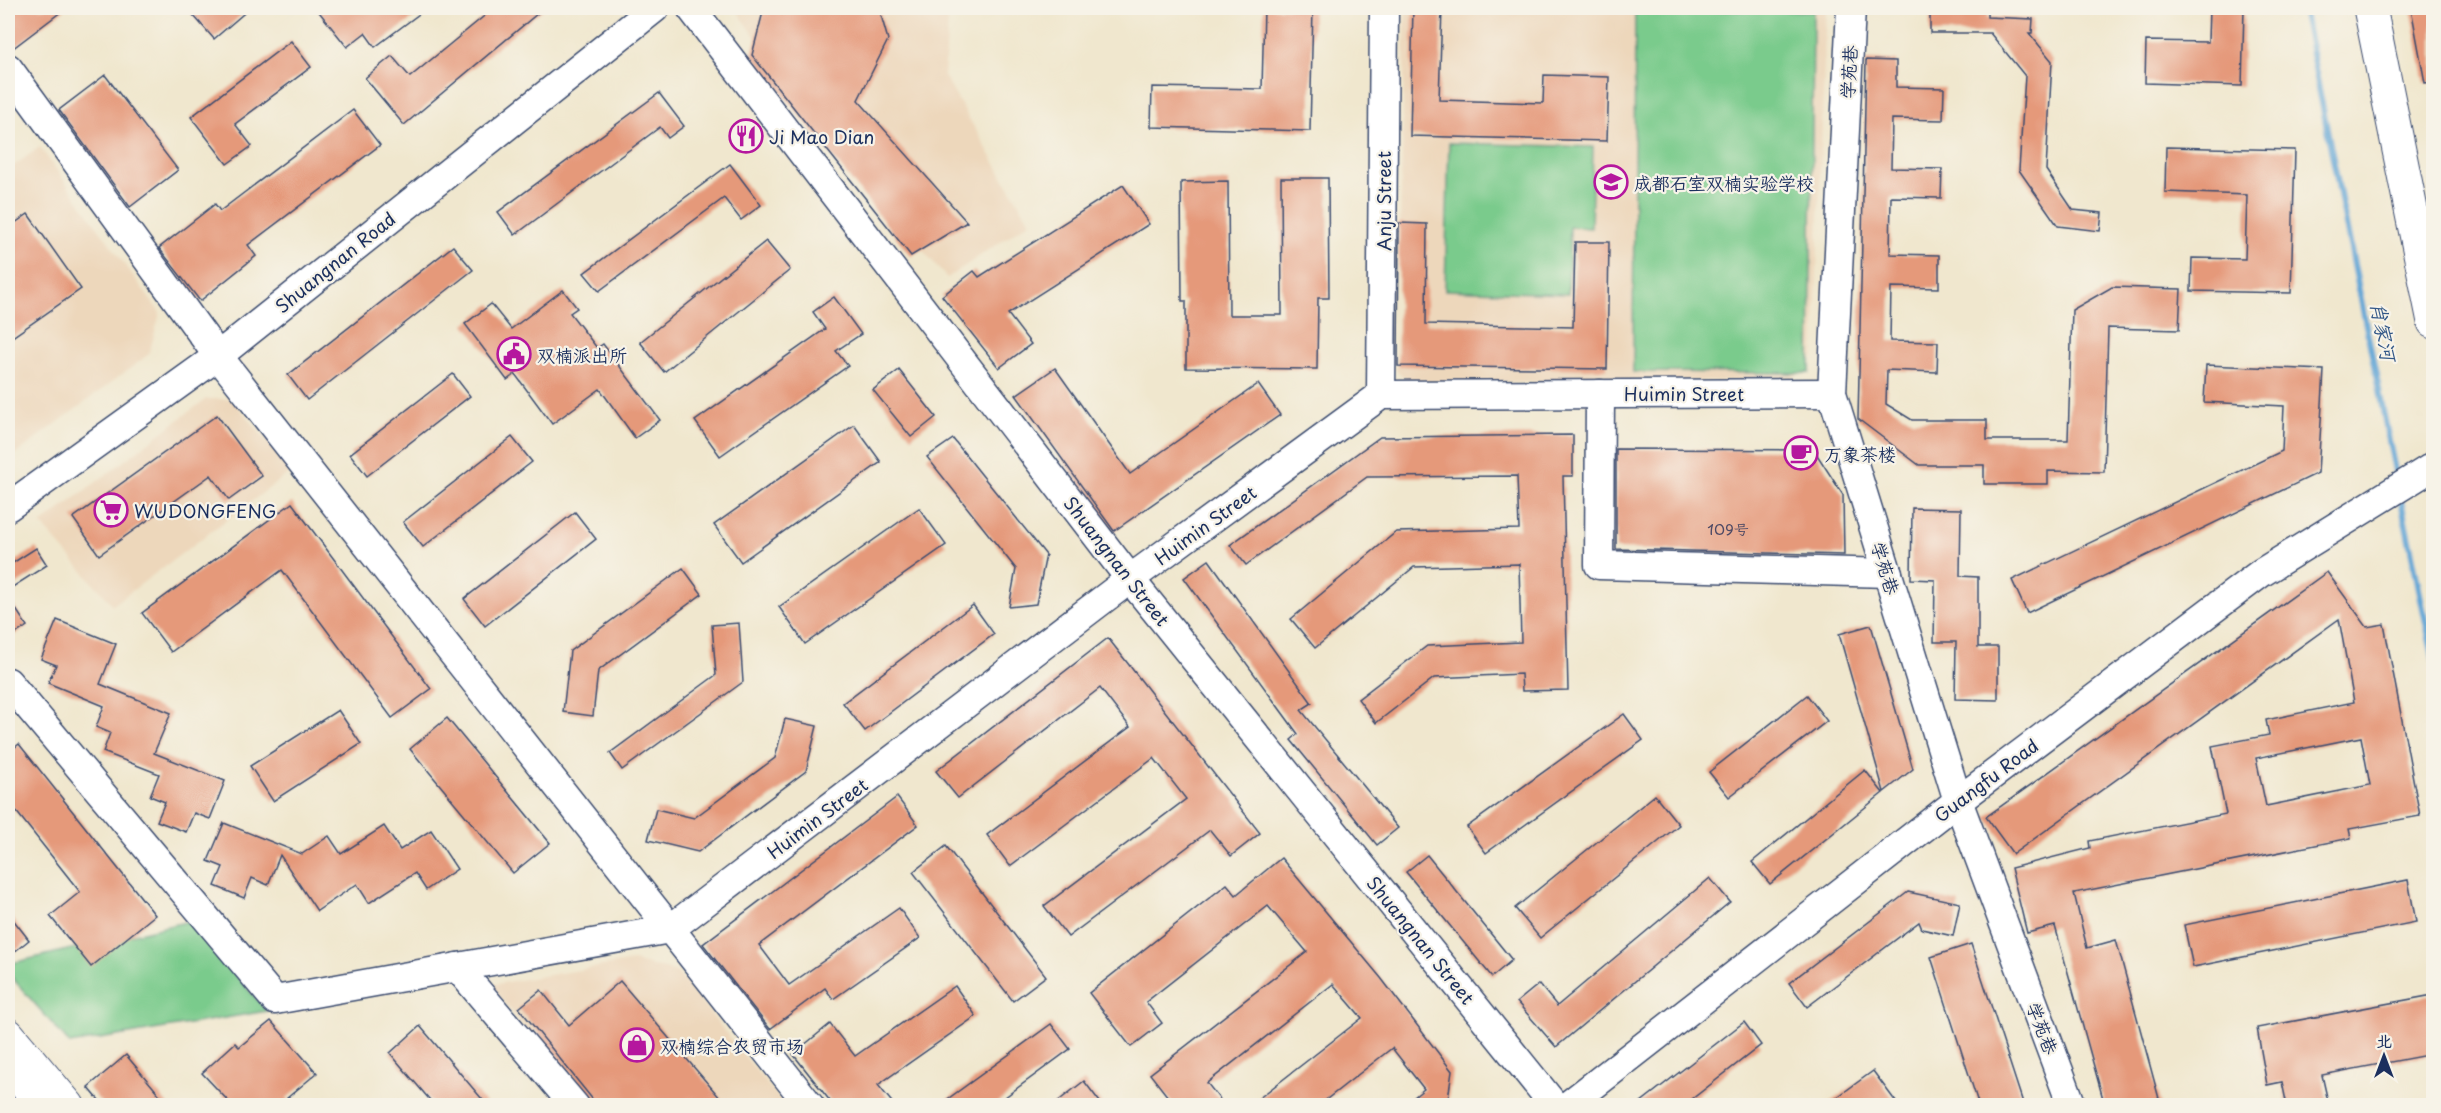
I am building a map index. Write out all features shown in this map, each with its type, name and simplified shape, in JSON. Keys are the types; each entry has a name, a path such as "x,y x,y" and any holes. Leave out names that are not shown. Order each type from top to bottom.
{"main road":[{"path":"2370,8 2433,322"},
{"path":"8,1035 68,1106"},
{"path":"8,1063 43,1106"}],"street":[{"name":"Shuangnan Road","path":"8,507 218,356 655,8"},
{"name":"Shuangnan Street","path":"692,8 1130,579 1555,1106"},
{"name":"Anju Street","path":"1381,395 1384,8"},
{"name":"学苑巷","path":"1851,8 1832,393 1958,801 2072,1106"},
{"path":"8,68 218,356 810,1106"},
{"name":"Huimin Street","path":"670,929 1130,579 1381,395 1832,393"},
{"path":"1600,394 1599,565 1888,573"},
{"name":"Guangfu Road","path":"1566,1106 1958,801 2260,573 2350,515 2426,470"},
{"path":"8,682 275,1000 670,929"},
{"path":"457,967 575,1106"}],"shaded area":[{"path":"735,8 949,8 944,76 1030,222 947,278 837,151"},
{"name":"成都石室双楠实验学校","path":"1406,8 1826,8 1814,356 1791,381 1408,382 1396,369"},
{"path":"40,147 160,313 149,354 8,460 8,170"},
{"path":"206,399 232,399 292,471 113,605 41,524"},
{"name":"双楠综合农贸市场","path":"633,961 677,972 784,1105 588,1105 490,985"}],"green space":[{"path":"1635,10 1813,11 1810,373 1633,372"},
{"path":"1449,143 1593,147 1591,228 1570,227 1568,294 1445,290"},
{"path":"189,921 267,1011 70,1044 8,973 8,964"}],"building":[{"path":"8,8 66,8 8,52"},
{"path":"187,8 250,8 214,39"},
{"path":"316,8 427,8 375,47 365,33 347,47"},
{"path":"494,8 544,8 404,125 365,78 392,56 410,77"},
{"path":"764,8 879,8 888,40 858,100 967,222 911,256 752,55"},
{"path":"1264,8 1313,8 1310,131 1151,127 1152,87 1262,89"},
{"path":"1413,8 1442,8 1439,100 1543,103 1544,75 1609,77 1607,141 1410,136"},
{"path":"1930,8 1987,8 1987,17 2033,19 2032,33 2029,33 2052,61 2046,170 2073,210 2102,213 2100,231 2058,226 2019,170 2025,76 1990,33 1930,33"},
{"path":"2209,8 2244,8 2242,86 2145,83 2146,41 2208,42"},
{"path":"2411,8 2433,8 2433,82 2425,83"},
{"path":"291,41 311,67 235,124 252,146 227,164 191,117"},
{"path":"1866,60 1896,61 1896,87 1944,88 1943,120 1892,119 1891,168 1942,169 1941,198 1891,197 1890,254 1939,255 1939,288 1891,287 1890,341 1938,342 1937,372 1887,370 1886,404 1912,420 1987,420 1987,440 2068,440 2072,310 2112,287 2181,289 2179,330 2108,328 2104,472 2048,471 2048,484 1984,484 1984,465 1919,465 1858,419"},
{"path":"105,75 178,170 130,207 59,110"},
{"path":"659,93 684,126 668,138 660,127 515,235 498,212"},
{"path":"353,110 380,145 248,245 256,256 200,301 159,248 215,204 220,211"},
{"path":"2166,147 2295,150 2291,293 2191,291 2192,258 2245,259 2247,195 2165,192"},
{"path":"730,164 761,205 741,220 724,198 599,291 584,273"},
{"path":"1281,178 1328,178 1329,298 1318,298 1317,369 1186,368 1186,301 1182,301 1181,182 1228,181 1229,315 1282,315"},
{"path":"1123,185 1149,224 1008,314 1031,344 999,368 942,296 974,271 979,277"},
{"path":"28,214 81,289 8,340 8,228"},
{"path":"1399,223 1427,224 1426,324 1573,327 1575,242 1609,242 1607,369 1398,366"},
{"path":"766,241 790,270 664,372 640,342"},
{"path":"453,246 473,270 307,400 288,375"},
{"path":"563,290 577,308 570,313 597,348 603,344 660,420 635,438 600,389 552,424 515,374 507,380 465,324 491,304 511,329"},
{"path":"834,297 861,334 836,351 848,366 720,456 695,421 825,329 813,312"},
{"path":"2206,365 2324,370 2318,473 2027,613 2012,580 2282,451 2284,406 2204,402"},
{"path":"1055,368 1130,474 1258,384 1280,415 1114,531 1016,395"},
{"path":"899,370 936,417 911,437 873,390"},
{"path":"453,374 470,396 367,476 350,454"},
{"path":"217,415 262,476 229,500 211,475 99,555 73,518"},
{"path":"854,425 881,462 741,562 714,525"},
{"path":"1573,435 1573,476 1563,476 1568,690 1522,691 1521,674 1434,678 1376,723 1358,699 1427,646 1521,642 1519,564 1414,567 1315,648 1291,619 1396,532 1519,529 1517,476 1367,477 1246,565 1230,545 1380,437"},
{"path":"512,437 532,462 423,547 403,522"},
{"path":"953,439 1046,555 1036,604 1009,607 1016,569 927,457"},
{"path":"1616,449 1814,450 1843,495 1844,555 1616,549"},
{"path":"292,503 431,689 392,718 282,570 171,652 142,613"},
{"path":"919,508 946,545 805,644 779,607"},
{"path":"1912,508 1961,509 1960,576 1978,577 1978,647 1998,647 1998,700 1955,699 1956,642 1934,642 1935,580 1911,579"},
{"path":"575,512 596,539 485,626 464,599"},
{"path":"36,548 47,565 8,590 8,566"},
{"path":"1209,560 1312,703 1301,710 1398,828 1377,845 1291,740 1298,734 1184,578"},
{"path":"683,568 702,594 598,671 593,716 563,712 570,651"},
{"path":"2327,572 2367,627 2384,624 2420,816 2349,829 2351,838 2074,893 2087,948 2116,940 2161,1106 2105,1106 2055,926 2027,933 2011,868 2090,848 2089,841 2226,814 2212,746 2269,735 2266,720 2354,702 2339,619 2013,854 1986,817","holes":["2361,737 2370,785 2266,806 2256,758"]},
{"path":"8,597 27,626 8,639"},
{"path":"973,605 994,634 865,731 843,703"},
{"path":"57,620 116,644 100,684 171,713 154,753 225,781 210,819 194,813 186,832 157,821 165,802 150,796 159,774 103,752 110,733 96,727 104,706 48,683 56,665 41,659"},
{"path":"739,623 743,682 622,770 610,753 716,675 712,625"},
{"path":"1871,625 1913,769 1884,792 1839,634"},
{"path":"1108,638 1260,833 1231,856 1210,830 1068,937 1044,906 1186,799 1154,758 1010,866 987,835 1130,727 1100,688 958,798 936,771"},
{"path":"1807,695 1827,721 1729,797 1709,772"},
{"path":"338,710 361,744 273,801 250,766"},
{"path":"1624,714 1643,740 1486,853 1467,827"},
{"path":"447,718 550,843 513,873 410,749"},
{"path":"785,719 817,726 806,771 698,852 648,840 656,809 694,818 775,758"},
{"path":"19,744 155,915 91,967 50,916 80,892 8,801 8,753"},
{"path":"1865,770 1883,793 1770,884 1752,862"},
{"path":"1655,795 1679,825 1540,938 1515,908"},
{"path":"897,797 918,825 759,945 789,985 899,908 920,938 833,999 825,988 770,1029 703,944"},
{"path":"224,823 302,854 329,836 341,854 384,826 400,850 431,830 457,869 426,890 415,873 369,903 357,884 317,911 280,855 268,885 252,878 244,898 215,886 223,867 208,861"},
{"path":"946,846 1046,976 1013,1001 913,872"},
{"path":"1427,855 1512,960 1492,977 1406,872"},
{"path":"1281,858 1381,978 1452,1071 1447,1106 1403,1106 1424,1089 1392,1048 1318,1106 1249,1106 1362,1018 1333,984 1207,1083 1225,1106 1175,1106 1150,1074 1307,952 1268,906 1146,1002 1162,1023 1131,1047 1089,993 1227,884 1236,895"},
{"path":"1710,878 1730,902 1556,1047 1517,1002 1539,984 1557,1006"},
{"path":"2408,880 2416,922 2193,967 2184,925"},
{"path":"1908,892 1960,903 1953,936 1922,929 1919,922 1807,1007 1789,983"},
{"path":"8,913 29,940 8,957"},
{"path":"1971,944 2024,1106 1979,1106 1931,957"},
{"path":"620,981 727,1106 598,1106 519,1008 541,990 569,1025"},
{"path":"955,986 976,1016 878,1085 895,1106 834,1106 793,1054 830,1024 855,1056"},
{"path":"2433,995 2433,1054 2322,1075 2329,1106 2287,1106 2282,1082 2267,1085 2257,1028"},
{"path":"271,1021 317,1073 287,1098 293,1106 233,1106 202,1073 235,1043 239,1047"},
{"path":"1744,1022 1761,1045 1683,1106 1636,1106"},
{"path":"1051,1024 1070,1049 993,1106 938,1106"},
{"path":"420,1026 488,1106 435,1106 390,1053"},
{"path":"126,1055 169,1106 104,1106 88,1087"},
{"path":"1873,1071 1899,1106 1825,1106"},
{"path":"1084,1081 1103,1106 1052,1106"}],"waterway":[{"name":"肖家河","path":"2303,8 2397,481"},
{"name":"肖家河","path":"2400,496 2434,662"}],"place":[{"name":"Ji Mao Dian","path":"746,136"},
{"name":"成都石室双楠实验学校","path":"1611,182"},
{"name":"双楠派出所","path":"514,354"},
{"name":"万象茶楼","path":"1801,453"},
{"name":"WUDONGFENG","path":"111,510"},
{"name":"双楠综合农贸市场","path":"637,1045"}]}
